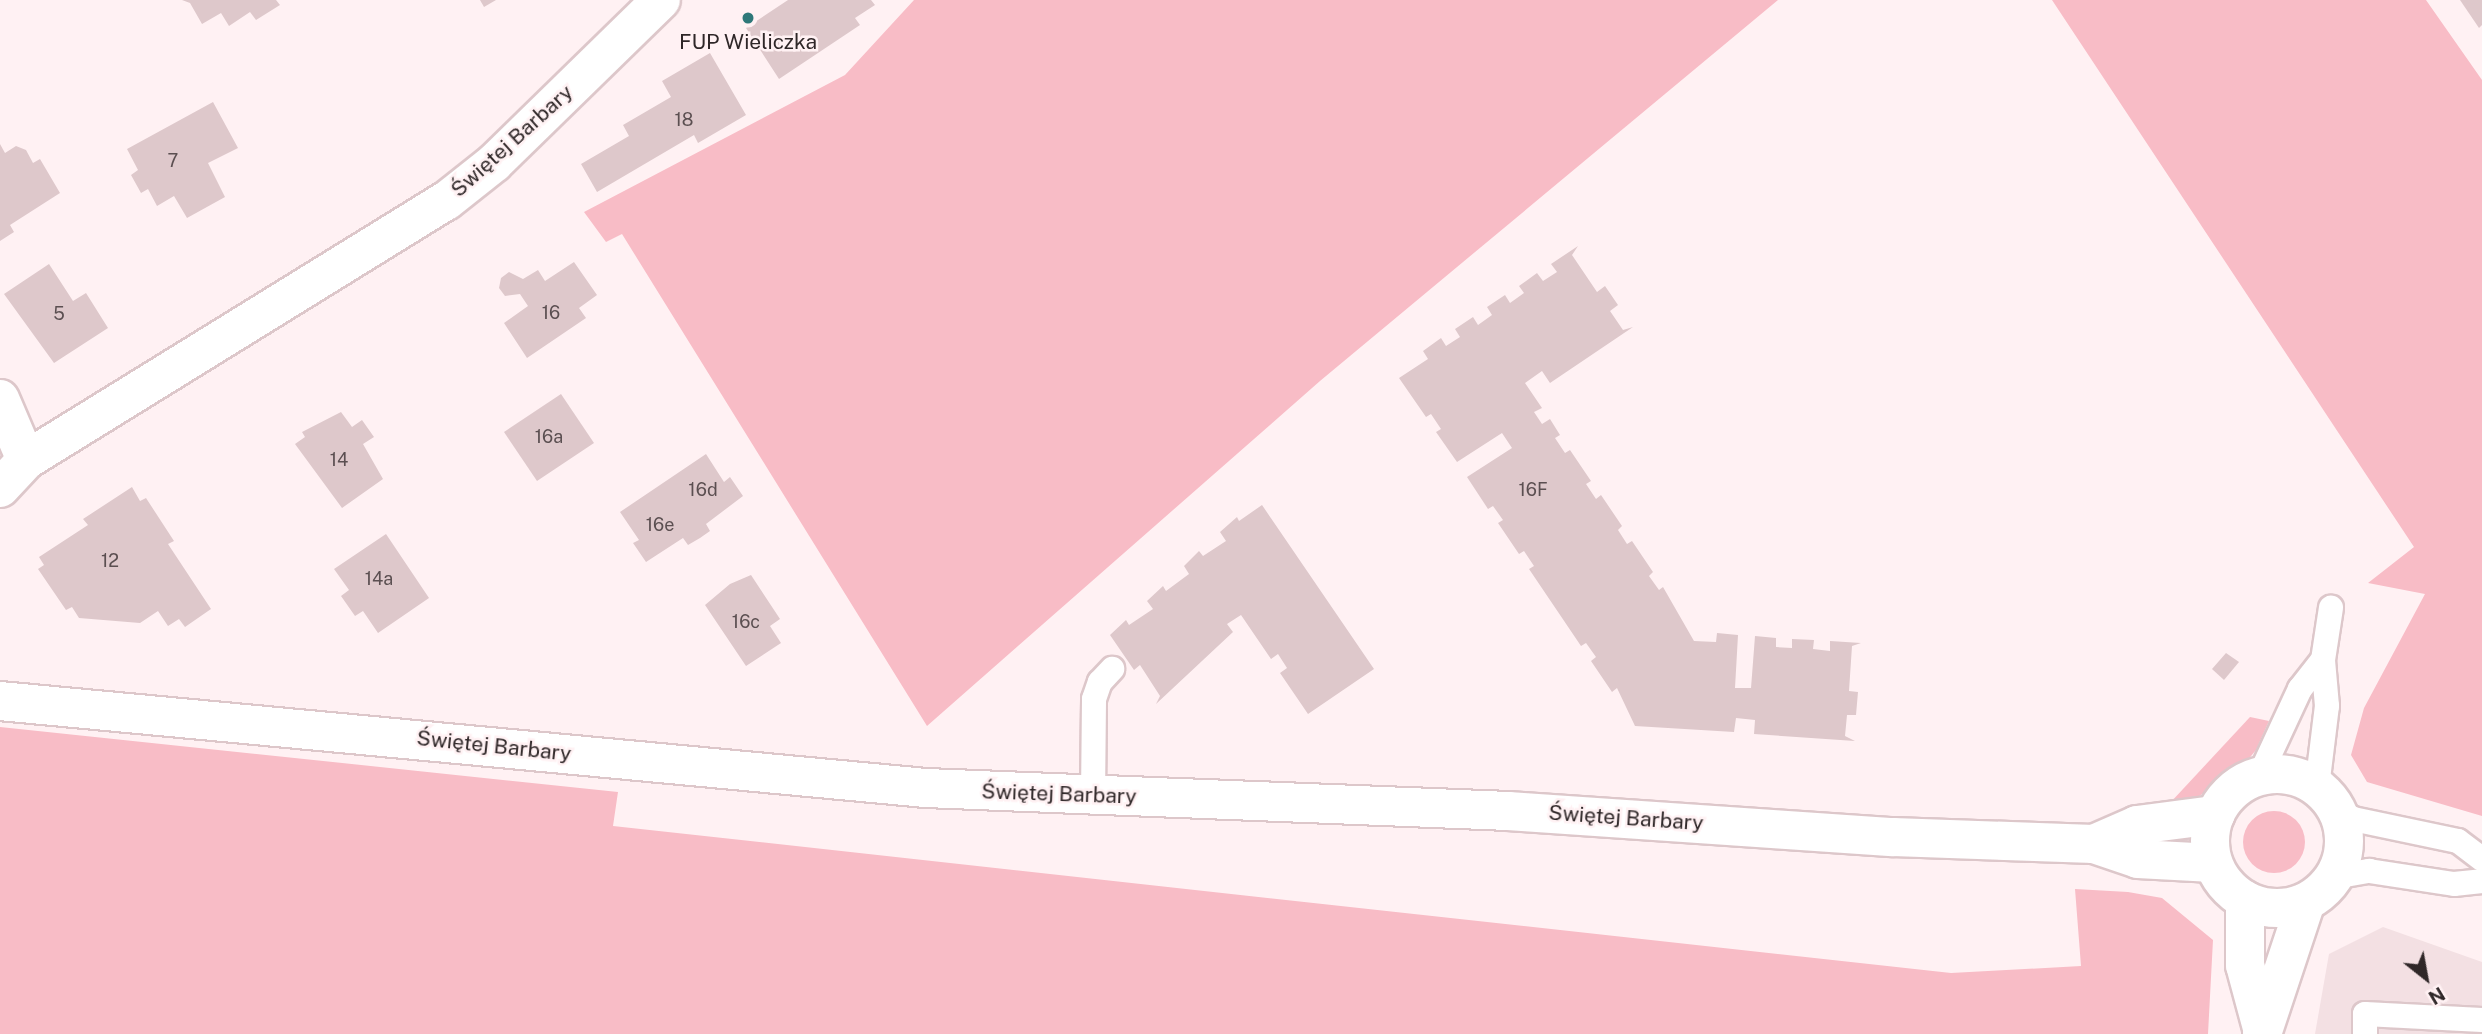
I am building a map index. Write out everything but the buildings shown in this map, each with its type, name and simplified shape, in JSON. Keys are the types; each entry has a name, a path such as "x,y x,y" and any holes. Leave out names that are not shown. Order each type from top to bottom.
{"street":[{"name":"Świętej Barbary","path":"0,488 13,462 446,201 494,163 661,0"},
{"path":"0,399 13,462"},
{"name":"Świętej Barbary","path":"9,696 926,788 1508,811 1893,837 2094,844 2138,859 2213,863"},
{"path":"2262,1031 2305,902 2334,877 2344,844 2327,798 2290,775 2260,775 2227,796 2215,815 2209,837 2213,863 2225,884 2245,901 2269,908 2305,902"},
{"name":"Świętej Barbary","path":"2094,844 2137,825 2215,815"},
{"path":"2245,901 2245,965 2262,1031"}],"lane":[{"path":"2331,608 2323,660 2328,706 2327,798 2354,819 2458,841 2482,859"},
{"path":"2260,775 2300,689 2323,660"},
{"path":"1093,796 1094,699 1100,682 1112,669"},
{"path":"2334,877 2369,871 2454,884 2482,881"},
{"path":"2365,1034 2365,1014 2482,1020"}],"shaded area":[{"path":"914,0 1778,0 1320,381 927,726 622,234 606,242 584,212 845,75"},
{"path":"2052,0 2426,0 2482,80 2482,816 2367,782 2351,755 2364,708 2425,594 2368,583 2414,547"},
{"path":"2250,717 2269,721 2256,750 2242,767 2189,803 2170,803"},
{"path":"0,727 618,792 613,826 1951,973 2081,966 2075,889 2128,892 2162,898 2213,940 2208,1034 0,1034"},
{"path":"2268,811 2280,811 2296,820 2303,830 2303,854 2296,864 2280,873 2268,873 2257,868 2248,859 2243,848 2243,836 2248,825 2257,816"},
{"path":"2383,927 2482,962 2482,1034 2315,1034 2329,954"}],"place":[{"name":"FUP Wieliczka","path":"748,18"}]}
